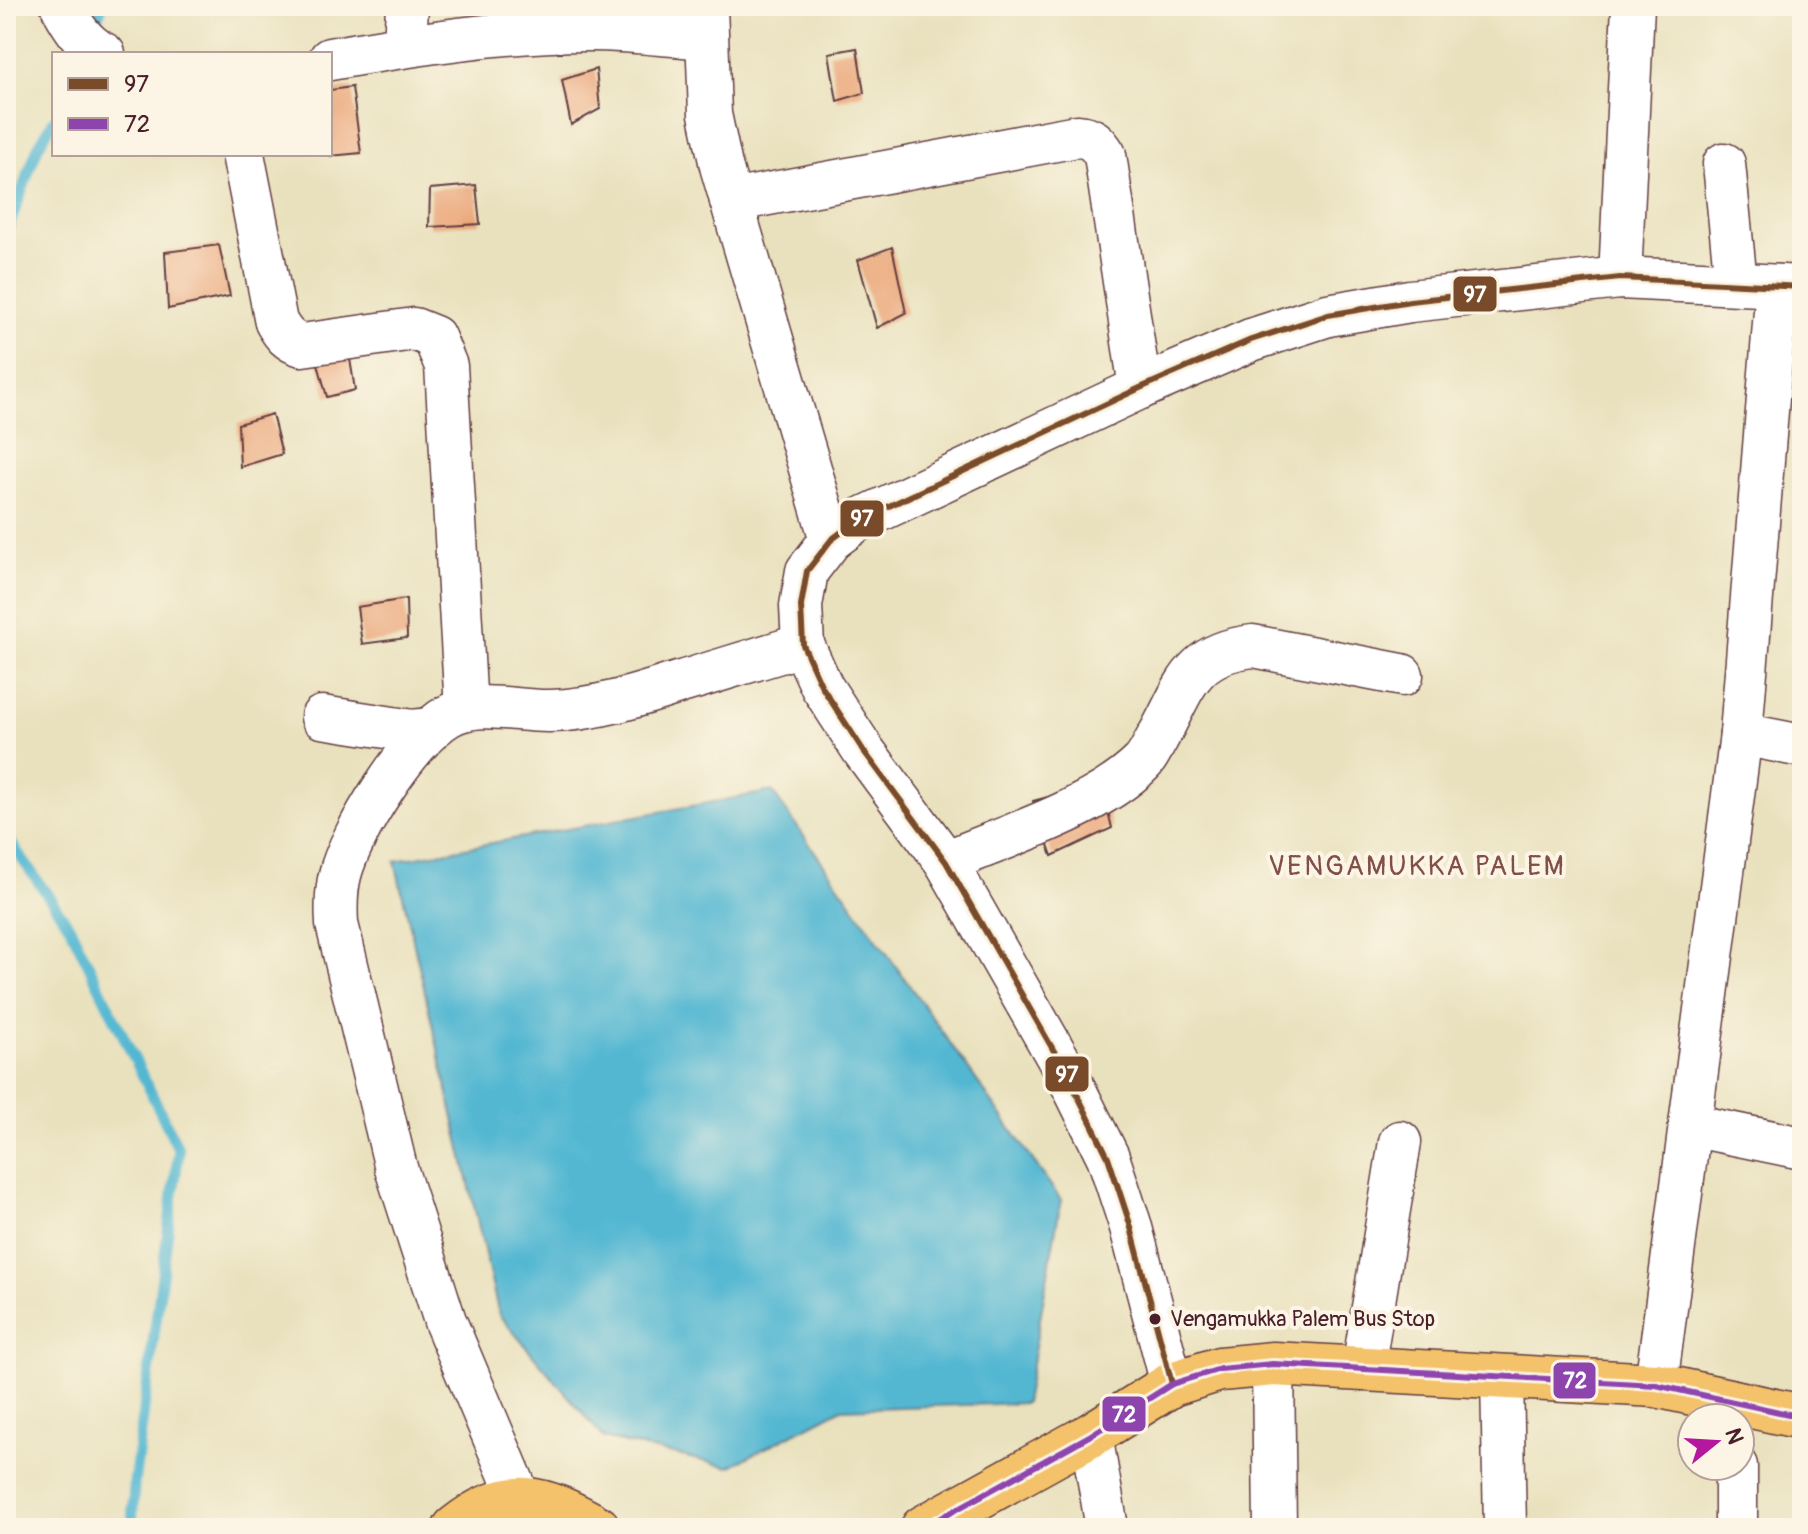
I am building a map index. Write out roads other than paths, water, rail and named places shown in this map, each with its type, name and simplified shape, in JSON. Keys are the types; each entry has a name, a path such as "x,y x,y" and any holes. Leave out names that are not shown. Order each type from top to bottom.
{"main road":[{"path":"923,1528 1091,1435 1172,1384 1220,1369 1273,1364 1502,1377 1660,1353 1725,1402"},
{"path":"1756,1412 1802,1417"},
{"path":"455,1528 473,1514 500,1502 520,1499 541,1500 566,1509 598,1528"}],"street":[{"path":"1620,278 1633,6"},
{"path":"332,58 406,26 538,32 706,22 710,114 731,201 831,540"},
{"path":"731,201 1077,136 1088,137 1097,142 1105,155 1140,388"},
{"path":"243,156 276,322 283,334 292,342 302,345 414,329 434,337 441,349 446,366 466,709"},
{"path":"1724,164 1736,283"},
{"path":"1172,1384 1130,1224 1108,1157 1067,1074 946,862 863,750 822,687 803,645 801,606 807,571 831,540 855,522 1140,388 1251,340 1328,315 1410,301 1620,278 1790,286 1741,734 1660,1353"},
{"path":"520,1499 445,1321 396,1168 337,924 336,899 347,854 394,770 431,729 449,715 487,707 549,711 594,707 803,645"},
{"path":"946,862 1095,799 1122,780 1145,760 1193,673 1210,657 1229,648 1253,646 1402,675"},
{"path":"322,717 412,731 431,729"},
{"path":"1741,734 1802,746"},
{"path":"1690,1125 1802,1148"},
{"path":"1363,1369 1400,1142"},
{"path":"1273,1364 1275,1528"},
{"path":"1502,1377 1505,1528"},
{"path":"1091,1435 1107,1528"},
{"path":"1736,1482 1736,1528"}],"water":[{"path":"772,791 1061,1200 1025,1403 840,1409 729,1467 604,1438 499,1315 395,861"}],"waterway":[{"path":"91,35 102,6"},
{"path":"6,234 38,147 52,123"},
{"path":"6,836 70,927 179,1150 134,1483 132,1528"}],"place":[{"name":"Vengamukka Palem Bus Stop","path":"1155,1319"}],"district":[{"name":"VENGAMUKKA PALEM","path":"1417,866"}]}
